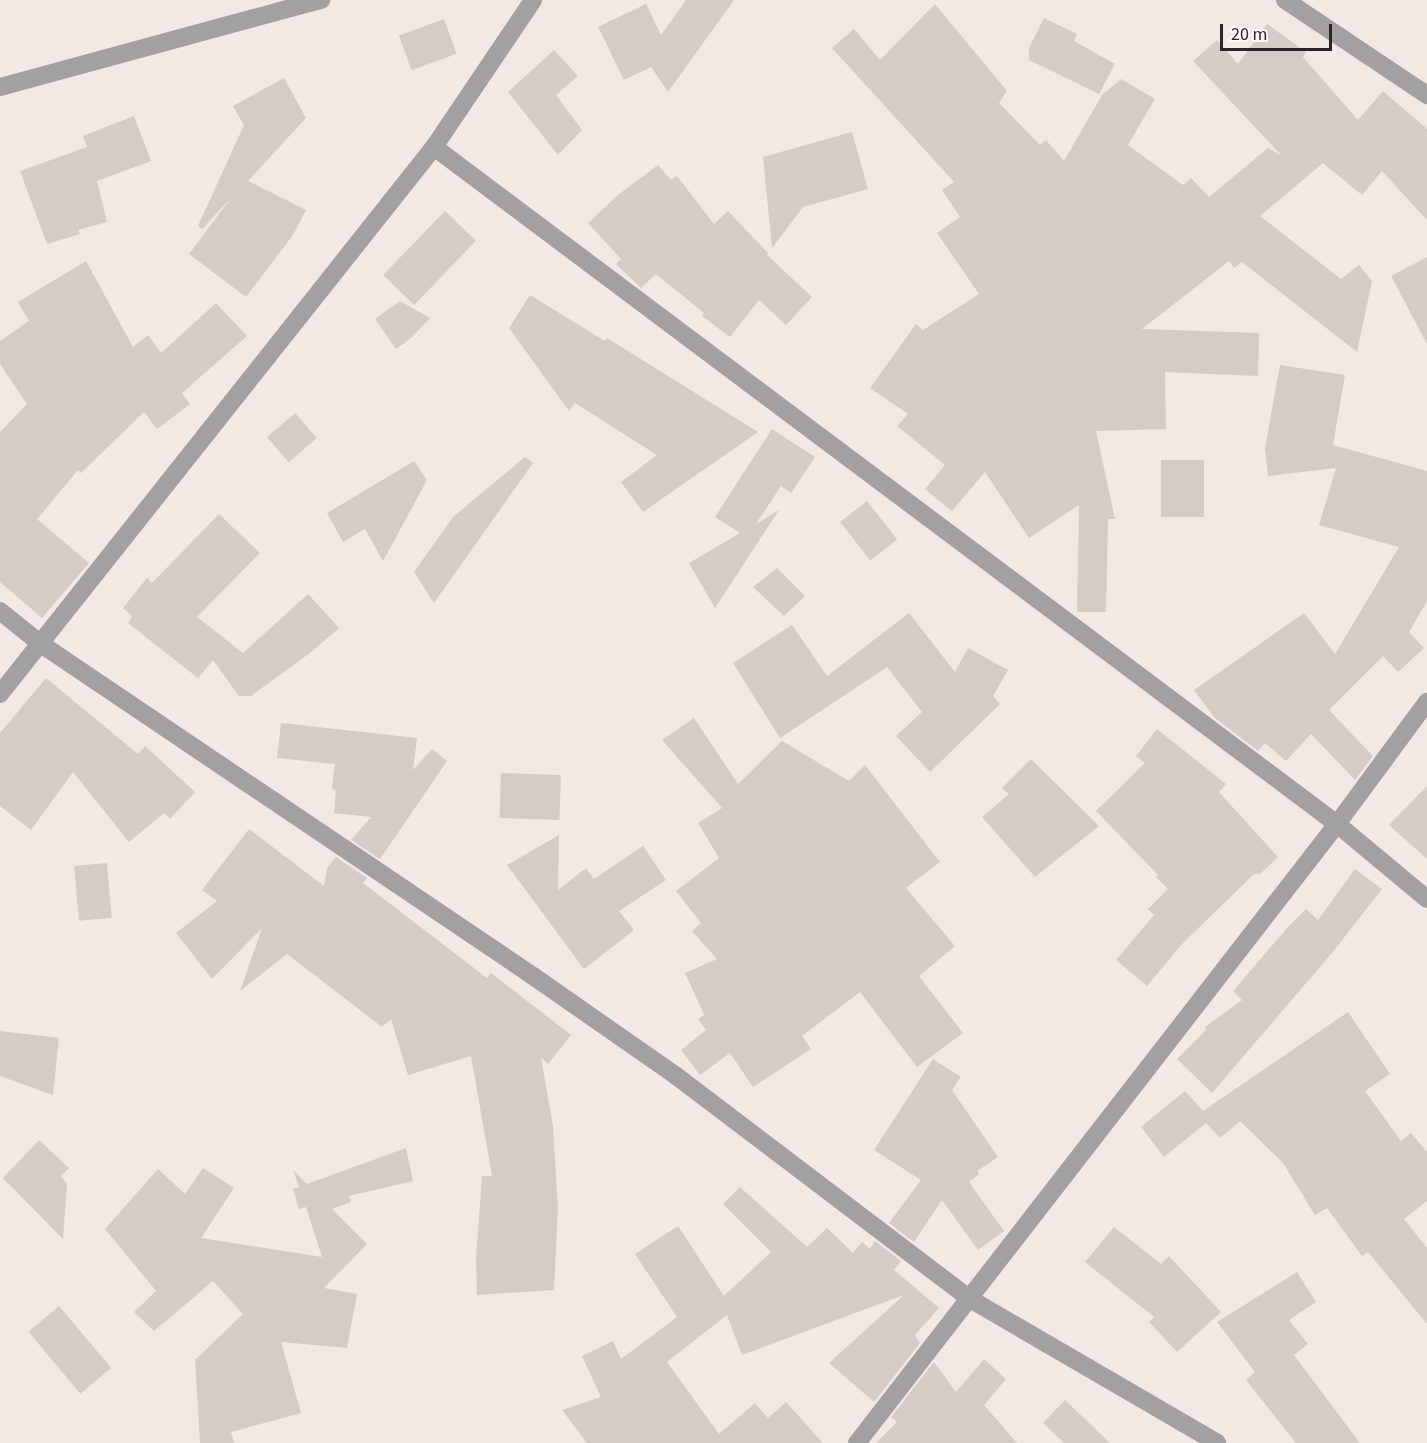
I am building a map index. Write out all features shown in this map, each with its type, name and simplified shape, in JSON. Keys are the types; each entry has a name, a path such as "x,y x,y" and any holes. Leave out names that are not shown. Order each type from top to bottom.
{"street":[{"path":"0,87 321,0"},
{"path":"0,694 434,147 533,0"},
{"path":"1285,0 1427,95"},
{"path":"434,147 1337,824 1427,899"},
{"path":"0,611 41,644 533,976 675,1075 970,1299 1217,1443"},
{"path":"857,1443 1337,824 1427,702"}],"building":[{"path":"686,0 734,0 668,92 651,67 624,80 598,27 646,4 661,35"},
{"path":"935,4 1007,91 999,103 1040,145 1046,140 1064,161 1102,95 1121,79 1155,99 1128,145 1183,185 1191,178 1209,197 1268,148 1282,156 1193,61 1217,40 1238,64 1267,24 1306,52 1303,57 1358,120 1383,91 1427,129 1427,220 1382,171 1362,195 1323,163 1260,216 1341,279 1359,265 1372,281 1357,352 1242,262 1234,268 1229,261 1142,329 1259,333 1258,376 1165,372 1166,429 1096,431 1115,519 1108,519 1106,612 1077,612 1079,505 1029,538 985,472 952,511 925,489 945,465 897,426 908,414 870,388 916,324 923,330 979,294 937,233 960,217 942,190 954,182 832,48 854,29 880,60"},
{"path":"1044,18 1077,34 1074,41 1115,64 1099,94 1029,60 1029,48"},
{"path":"444,19 457,54 412,70 399,35"},
{"path":"554,50 578,76 556,95 582,130 558,155 508,92"},
{"path":"284,78 306,118 248,181 306,210 293,235 246,297 189,254 231,198 202,229 198,226 244,125 233,106"},
{"path":"134,116 151,161 97,181 107,222 78,230 80,234 47,244 20,171 87,147 83,136"},
{"path":"852,132 868,189 803,207 772,248 763,157"},
{"path":"658,165 671,180 677,176 714,224 728,211 768,253 767,255 812,297 786,325 759,300 730,337 702,316 704,313 656,274 641,288 616,264 621,259 588,223 618,195"},
{"path":"445,211 476,241 414,305 383,275"},
{"path":"1427,257 1427,344 1391,276"},
{"path":"86,261 133,347 148,335 161,353 216,303 247,336 182,393 190,404 157,429 144,412 81,473 78,470 37,519 89,563 42,618 0,582 0,432 27,404 0,364 0,341 29,321 18,302"},
{"path":"530,295 605,341 607,338 758,432 643,512 621,482 657,455 575,403 569,411 509,328"},
{"path":"400,301 430,318 410,339 396,349 375,319"},
{"path":"1280,365 1345,375 1333,445 1427,471 1427,601 1409,632 1424,648 1398,672 1383,656 1329,710 1373,756 1355,780 1311,734 1286,761 1265,743 1258,751 1215,718 1194,690 1304,613 1335,654 1399,547 1319,525 1336,468 1268,476 1265,448"},
{"path":"295,413 317,438 289,462 267,437"},
{"path":"772,429 815,457 791,493 781,486 756,524 779,510 715,608 689,563 740,533 715,517"},
{"path":"525,457 533,463 434,603 414,572 453,517"},
{"path":"1161,460 1204,460 1204,517 1161,517"},
{"path":"414,461 427,480 383,561 365,529 343,542 327,513"},
{"path":"867,501 897,540 870,561 840,522"},
{"path":"219,514 260,553 197,617 243,653 308,594 339,628 310,653 251,696 239,696 213,660 198,678 128,623 132,616 123,608 147,578 152,583"},
{"path":"777,568 805,596 784,616 753,587"},
{"path":"909,613 955,672 968,648 1008,670 993,696 1000,704 930,772 896,736 922,712 887,667 780,738 733,663 792,625 827,676"},
{"path":"46,678 138,754 145,746 195,792 170,819 164,813 129,842 73,772 31,830 0,806 0,733"},
{"path":"694,718 738,784 782,741 849,781 865,765 940,862 906,888 955,946 919,976 963,1033 917,1067 860,992 802,1036 811,1049 753,1087 730,1053 700,1075 681,1050 706,1030 698,1019 704,1015 685,973 717,959 692,931 701,923 676,891 719,858 698,823 722,808 662,740"},
{"path":"281,723 417,738 413,770 432,749 447,761 380,859 351,840 371,817 334,813 336,790 332,789 335,764 277,758"},
{"path":"1157,729 1226,784 1219,792 1278,857 1260,874 1254,874 1183,943 1147,986 1116,960 1154,915 1148,909 1168,889 1156,877 1158,875 1096,811 1145,763 1136,756"},
{"path":"1031,759 1099,826 1035,877 982,817 1009,794 1002,788"},
{"path":"501,773 561,775 559,820 499,818"},
{"path":"1427,786 1427,859 1389,825"},
{"path":"249,829 324,886 327,868 336,857 367,878 363,883 487,978 491,973 571,1035 548,1064 541,1058 553,1126 558,1209 554,1290 477,1295 476,1258 482,1176 492,1176 471,1056 408,1075 391,1019 382,1027 287,954 240,991 262,928 212,979 176,933 217,901 202,890"},
{"path":"559,835 558,890 586,868 594,879 643,846 666,880 619,911 634,930 584,969 507,865"},
{"path":"107,863 112,918 79,921 74,866"},
{"path":"1355,869 1382,889 1332,953 1212,1093 1177,1059 1206,1030 1205,1027 1242,1000 1233,991 1288,927 1306,909 1318,920"},
{"path":"1348,1012 1390,1074 1365,1091 1401,1141 1411,1133 1427,1152 1427,1201 1404,1219 1427,1248 1427,1324 1368,1252 1362,1256 1327,1208 1315,1215 1283,1163 1240,1121 1220,1138 1206,1123 1164,1157 1141,1127 1185,1091 1203,1111"},
{"path":"0,1031 59,1038 53,1095 0,1076"},
{"path":"933,1059 961,1077 952,1090 998,1157 977,1171 979,1174 969,1182 1004,1231 978,1250 942,1200 914,1242 889,1223 921,1180 874,1150"},
{"path":"39,1140 69,1168 61,1176 67,1184 63,1239 3,1178"},
{"path":"406,1148 413,1181 349,1196 351,1202 332,1209 367,1244 324,1288 357,1294 347,1348 281,1342 301,1413 231,1432 234,1443 200,1443 195,1360 243,1314 213,1281 154,1331 134,1312 156,1291 105,1229 158,1169 185,1194 203,1168 234,1188 201,1238 322,1257 306,1207 299,1209 293,1189 299,1187 293,1170 307,1184"},
{"path":"740,1187 807,1247 827,1228 853,1253 862,1242 870,1249 875,1241 901,1261 894,1270 939,1308 915,1335 920,1343 874,1402 829,1363 904,1295 742,1355 727,1315 667,1362 719,1434 755,1403 768,1418 786,1402 823,1443 587,1443 562,1410 601,1397 582,1356 613,1341 621,1359 677,1317 635,1254 678,1226 724,1296 771,1252 723,1204"},
{"path":"1114,1227 1161,1264 1169,1256 1221,1312 1177,1352 1149,1322 1154,1317 1085,1262"},
{"path":"1297,1272 1316,1302 1289,1320 1308,1344 1294,1355 1360,1443 1296,1443 1246,1380 1255,1372 1217,1322"},
{"path":"59,1306 111,1368 80,1394 28,1332"},
{"path":"984,1359 1006,1379 984,1405 1017,1443 876,1443 897,1422 891,1417 934,1362 956,1392"},
{"path":"1065,1400 1110,1443 1064,1443 1043,1423"}]}
